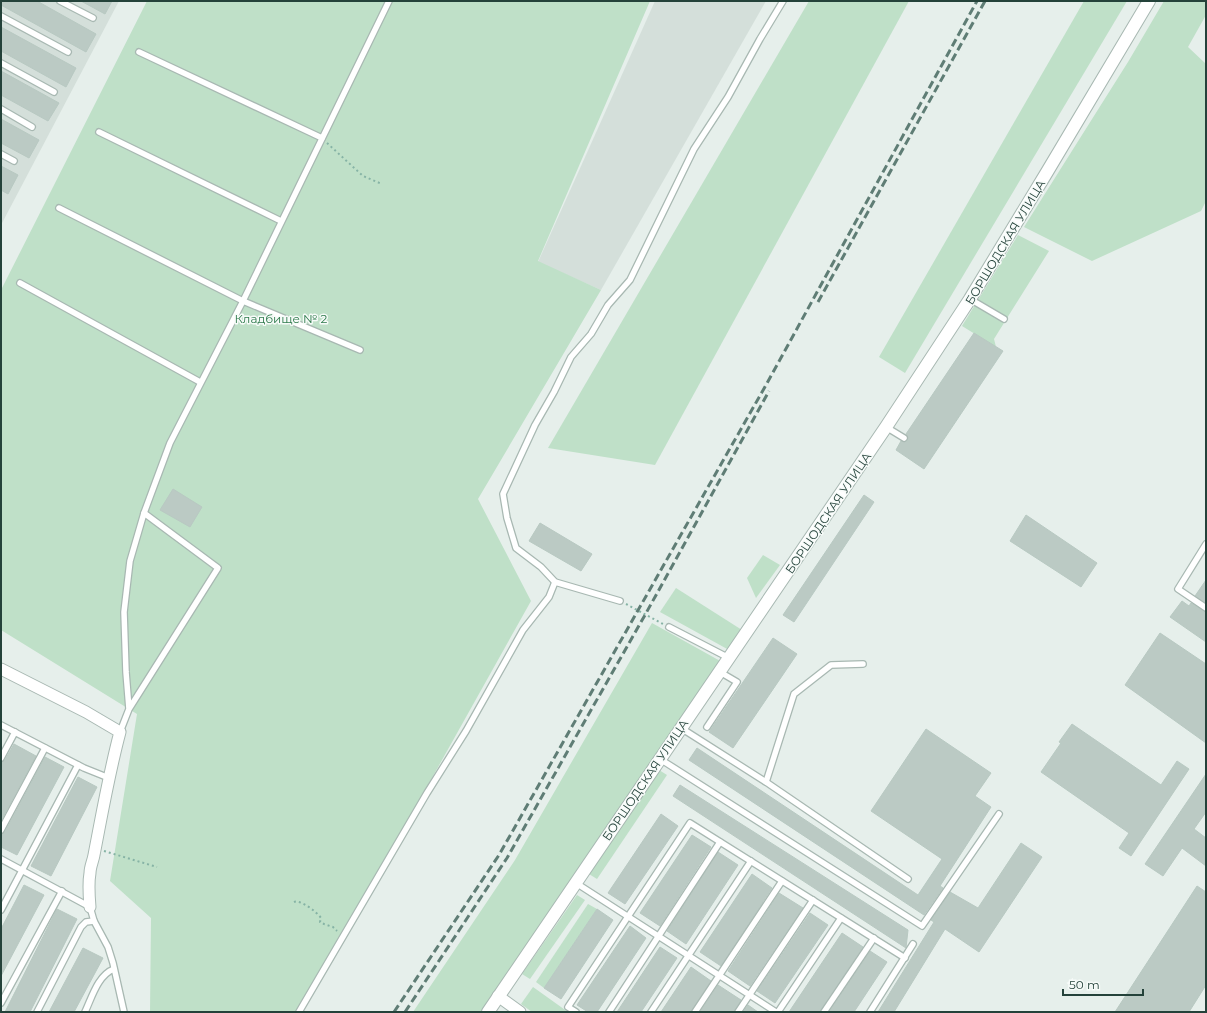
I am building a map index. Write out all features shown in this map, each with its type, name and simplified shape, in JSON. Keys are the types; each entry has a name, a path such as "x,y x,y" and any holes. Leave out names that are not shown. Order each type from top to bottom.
{"street":[{"name":"БОРШОДСКАЯ УЛИЦА","path":"488,1012 886,427 970,299 1048,172 1149,1"},
{"path":"1,669 86,712 120,732 104,797 90,872 88,888 90,907"},
{"path":"498,996 520,1012"}],"lane":[{"path":"60,1 93,18"},
{"path":"129,709 124,612 130,561 144,513 170,443 242,301 389,1"},
{"path":"620,601 555,582 541,567 516,548 507,518 503,494 535,425 554,392 571,357 591,334 608,305 630,280 694,149 728,97 783,1"},
{"path":"1,16 68,52"},
{"path":"139,52 322,138"},
{"path":"1,63 54,92"},
{"path":"1,109 32,127"},
{"path":"99,132 281,221"},
{"path":"1,154 14,161"},
{"path":"59,208 242,301 360,350"},
{"path":"20,283 200,382"},
{"path":"970,299 1004,319"},
{"path":"886,427 904,438"},
{"path":"120,732 129,709 218,568 144,513"},
{"path":"1206,544 1178,589 1206,608"},
{"path":"299,1012 427,793 466,731 523,630 549,597 555,582"},
{"path":"669,627 729,658"},
{"path":"766,782 794,694 831,665 863,664"},
{"path":"707,727 737,682 720,672"},
{"path":"1,725 78,765 109,778"},
{"path":"681,728 766,782 908,879"},
{"path":"1,758 15,732"},
{"path":"1,830 45,748"},
{"path":"660,759 922,926 999,814"},
{"path":"1,910 78,765"},
{"path":"576,1012 568,1007 690,823 905,958"},
{"path":"609,1012 720,842"},
{"path":"1,859 90,907 94,921 108,947 124,1012"},
{"path":"651,1012 751,861"},
{"path":"695,1012 782,881"},
{"path":"576,883 777,1012 841,918"},
{"path":"2,1000 62,891"},
{"path":"738,1012 812,900"},
{"path":"36,1012 80,927 86,922 94,921"},
{"path":"824,1012 874,938"},
{"path":"870,1012 913,944"},
{"path":"85,1012 102,977 114,969"}],"path":[{"path":"322,138 363,176 382,184"},
{"path":"620,601 669,627"},
{"path":"95,848 157,867"},
{"path":"294,902 299,902 316,912 322,918 320,922 331,926 337,931 345,933"}],"shaded area":[{"path":"1,1 119,1 1,225"},
{"path":"655,1 766,1 601,290 538,262"}],"green space":[{"name":"Кладбище № 2","path":"147,1 650,1 538,261 601,290 478,499 531,601 414,810 296,1012 150,1012 151,918 110,881 137,714 1,630 1,290"},
{"path":"809,1 909,1 655,465 548,448"},
{"path":"1084,1 1127,1 905,373 879,357"},
{"path":"1164,1 1206,1 1206,15 1188,47 1206,64 1206,201 1201,211 1092,261 1024,227 1128,62"},
{"path":"1018,235 1049,251 994,339 996,347 962,326"},
{"path":"763,555 780,565 756,598 747,578"},
{"path":"676,588 742,630 729,650 660,612"},
{"path":"652,623 722,662 483,1012 413,1012 515,860"},
{"path":"659,770 667,775 597,879 589,874"},
{"path":"577,895 585,900 530,979 522,974"},
{"path":"588,904 597,909 544,988 536,982"},
{"path":"533,987 568,1012 532,1012 521,1004"}],"building":[{"path":"1,1 37,1 96,34 86,52 1,5"},
{"path":"81,1 112,1 105,14"},
{"path":"1,27 76,68 66,87 1,51"},
{"path":"1,71 59,103 48,121 1,95"},
{"path":"1,119 39,140 29,158 1,143"},
{"path":"1,166 18,175 8,194 1,190"},
{"path":"974,333 1003,351 924,469 896,450 901,441 907,441 908,438 906,434"},
{"path":"173,489 202,507 190,527 160,510"},
{"path":"864,495 874,502 794,622 783,615"},
{"path":"1026,515 1097,563 1081,587 1010,541"},
{"path":"540,523 592,554 581,571 529,541"},
{"path":"1206,580 1206,603 1195,596"},
{"path":"1182,601 1189,606 1191,603 1206,612 1206,642 1170,617"},
{"path":"1160,633 1206,664 1206,743 1125,685"},
{"path":"773,638 797,654 733,748 709,732"},
{"path":"1072,724 1161,785 1177,761 1189,769 1131,856 1119,848 1129,833 1041,772"},
{"path":"926,729 991,773 975,796 991,807 940,886 943,888 924,915 689,760 697,748 918,895 942,859 871,811"},
{"path":"14,744 36,756 1,821 1,762 5,760"},
{"path":"45,757 64,767 17,855 1,847 1,834 5,832"},
{"path":"1206,774 1206,812 1194,829 1206,838 1206,866 1182,848 1163,876 1145,864"},
{"path":"78,777 97,787 51,876 31,866"},
{"path":"680,785 908,930 906,948 673,796"},
{"path":"661,814 678,826 625,904 608,893"},
{"path":"692,835 711,847 660,926 640,913"},
{"path":"1021,843 1042,857 979,952 945,929 894,1012 878,1012 934,922 931,920 950,892 978,908"},
{"path":"718,852 738,865 686,944 667,931"},
{"path":"752,874 772,888 721,966 700,952"},
{"path":"24,885 44,895 1,976 1,929"},
{"path":"1197,886 1206,892 1206,985 1189,1012 1115,1012"},
{"path":"779,893 803,908 750,986 728,971"},
{"path":"57,909 77,919 30,1012 5,1012"},
{"path":"597,909 613,920 561,999 544,988"},
{"path":"810,913 828,925 775,1003 757,991"},
{"path":"630,926 646,938 597,1012 588,1012 577,1005"},
{"path":"842,933 863,947 820,1012 789,1012"},
{"path":"660,947 677,958 641,1012 617,1012"},
{"path":"83,948 103,958 74,1012 49,1012"},
{"path":"870,951 887,962 854,1012 829,1012"},
{"path":"691,967 711,981 691,1012 661,1012"},
{"path":"718,985 741,1000 734,1012 700,1012"},
{"path":"748,1005 758,1012 743,1012"}],"railway":[{"path":"394,1012 499,855 766,385 977,1"},
{"path":"818,302 985,1"},
{"path":"405,1012 507,858 645,615 769,391"}]}
